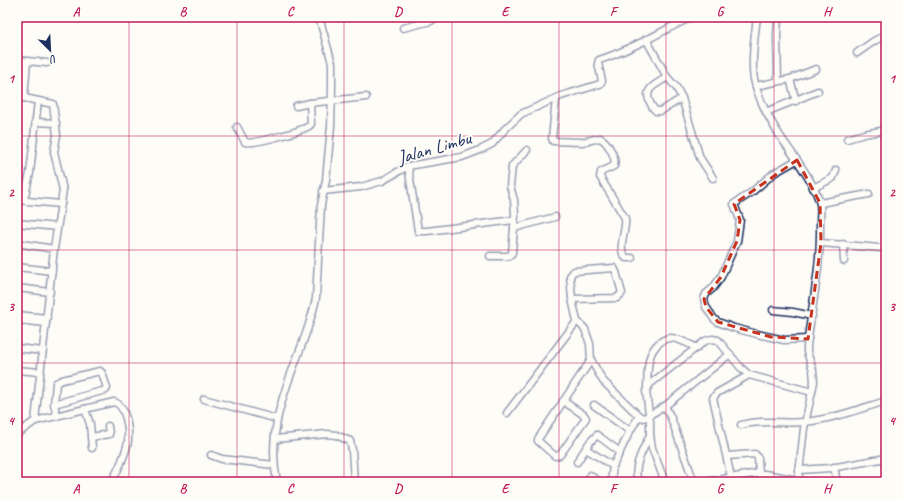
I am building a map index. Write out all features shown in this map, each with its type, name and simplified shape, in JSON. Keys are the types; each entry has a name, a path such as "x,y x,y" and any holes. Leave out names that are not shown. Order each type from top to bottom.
{"street":[{"path":"277,482 274,464 277,419 316,298 321,205 326,180 331,126 332,63 319,17"},
{"path":"404,28 431,21 437,17"},
{"name":"Jalan Limbu","path":"323,191 360,187 382,181 408,166 462,157 480,150 492,144 521,114 556,99 600,84 602,81 598,63 599,60 623,52 692,17"},
{"path":"710,481 759,474 775,475 798,481 806,422 814,382 813,370 807,352 820,243 820,203 797,160 766,112 756,86 752,69 757,17"},
{"path":"777,17 778,81"},
{"path":"857,53 874,41 886,35"},
{"path":"646,39 682,98 700,158 713,178"},
{"path":"17,60 47,63"},
{"path":"24,98 27,62"},
{"path":"756,86 790,79 816,69"},
{"path":"668,77 650,88 648,97 652,108 656,111 661,111 682,98"},
{"path":"790,79 796,101"},
{"path":"766,112 818,91"},
{"path":"296,106 310,102 366,97"},
{"path":"17,98 53,104 57,135 54,152 63,190 54,249 34,421"},
{"path":"556,99 552,140 582,142 600,138 606,142 614,158 615,165 600,172 600,177 625,218 626,225 621,249 626,258 632,258"},
{"path":"24,200 30,173 38,101"},
{"path":"237,127 242,139 247,143 308,128 311,124 310,102"},
{"path":"35,122 56,123"},
{"path":"847,139 886,130"},
{"path":"490,256 512,255 514,200 510,186 512,166 527,150"},
{"path":"797,160 774,173 752,192 735,203 734,206 740,220 737,241 721,277 713,288 706,294 704,299 706,307 714,319 718,322 734,328 777,338 808,339"},
{"path":"408,166 418,231 514,220"},
{"path":"813,188 833,178 836,170"},
{"path":"820,203 869,194"},
{"path":"17,200 61,204"},
{"path":"514,228 555,217"},
{"path":"17,223 57,227"},
{"path":"17,243 54,249"},
{"path":"820,243 880,248 886,245"},
{"path":"843,244 844,261"},
{"path":"17,267 52,271"},
{"path":"572,300 617,298 620,296 622,293 614,268 574,271 570,276 572,300 577,321 584,329 590,344 591,360 603,381 639,416 643,418 650,416 665,406 730,354"},
{"path":"17,288 50,292"},
{"path":"773,310 812,316"},
{"path":"17,315 46,320"},
{"path":"17,320 46,320"},
{"path":"507,413 577,321"},
{"path":"665,482 652,448 650,435 650,416 646,391 650,356 654,347 668,338 675,339 697,348"},
{"path":"647,387 705,341 712,339 718,340 749,375 812,392"},
{"path":"17,348 43,351"},
{"path":"563,401 584,415 586,418 560,455 555,456 538,441 538,439 563,401 591,360"},
{"path":"17,370 40,372"},
{"path":"54,404 105,391 107,388 102,372 100,371 57,382 54,404 57,416"},
{"path":"731,477 713,398 717,393 749,375"},
{"path":"204,399 277,419"},
{"path":"741,425 751,422 806,422 827,418 886,401"},
{"path":"17,434 34,421 114,402 120,404 123,409 128,442 116,474 111,482"},
{"path":"594,405 630,430"},
{"path":"665,406 671,418 694,482"},
{"path":"85,409 90,424 92,448"},
{"path":"610,482 613,466 630,430 639,416"},
{"path":"91,437 109,434 108,426"},
{"path":"275,439 327,434 336,435 350,441 354,482"},
{"path":"577,462 597,435 620,452"},
{"path":"638,482 636,477 640,457 650,435"},
{"path":"586,449 613,466"},
{"path":"726,456 755,454 758,458 759,474"},
{"path":"211,455 222,459 274,464"},
{"path":"799,470 834,467 886,458"},
{"path":"834,467 837,482"},
{"path":"590,475 599,482"}],"highlighted area":[{"path":"797,160 820,203 821,243 808,339 771,337 718,322 706,307 704,299 721,277 737,241 740,220 734,204"}]}
